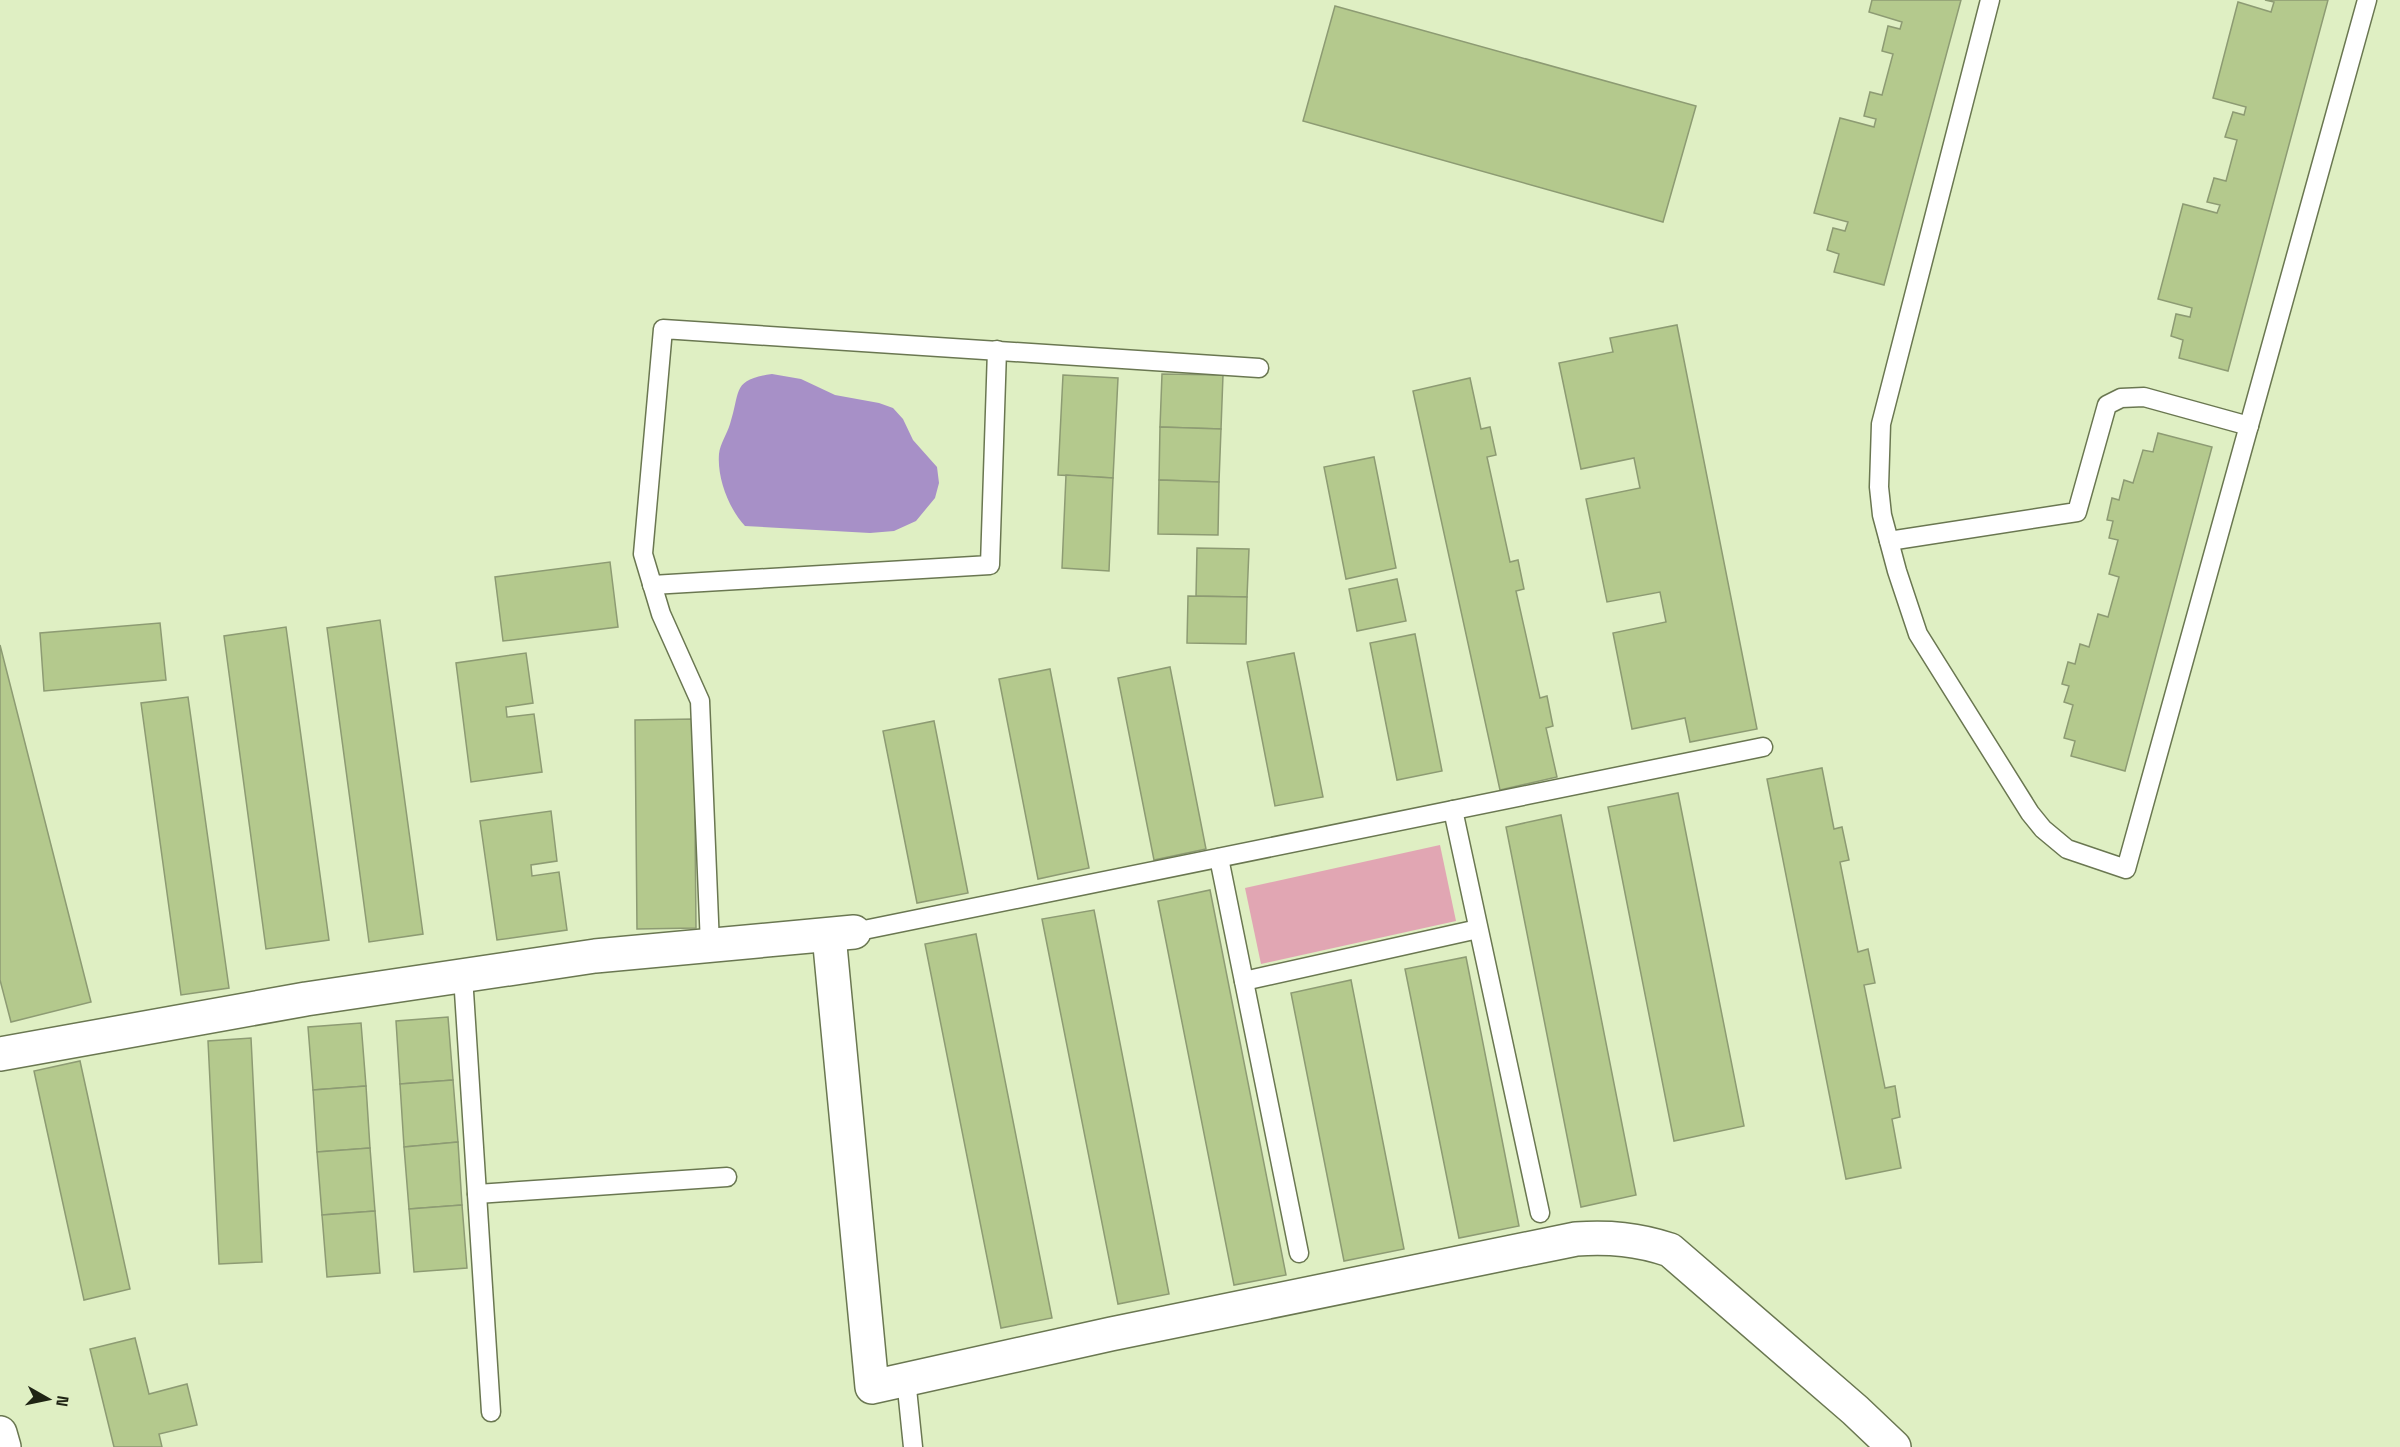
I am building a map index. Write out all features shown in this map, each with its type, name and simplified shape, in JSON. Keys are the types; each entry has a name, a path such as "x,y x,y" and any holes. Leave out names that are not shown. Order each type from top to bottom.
{"street":[{"path":"0,1054 306,999 595,956 842,933 872,1387 1111,1334 1576,1239 1616,1237 1644,1241 1670,1250 1855,1410 1894,1447"},
{"path":"0,1432 4,1447"}],"lane":[{"path":"1990,0 1881,423 1879,487 1882,515 1918,634 2030,813 2043,829 2067,849 2126,869 2367,0"},
{"path":"710,945 700,701 661,614 643,554 663,329 1259,368"},
{"path":"652,585 990,565 997,350"},
{"path":"1889,541 2077,512 2107,405 2121,398 2144,397 2249,426"},
{"path":"842,933 1762,747"},
{"path":"1453,810 1540,1213"},
{"path":"1219,858 1299,1253"},
{"path":"1244,981 1478,929"},
{"path":"463,976 491,1412"},
{"path":"477,1194 728,1177"},
{"path":"906,1379 913,1447"}],"shaded area":[{"path":"772,374 801,379 835,395 879,403 893,408 903,419 913,440 937,467 939,483 935,498 916,521 894,531 870,533 745,526 725,493 720,473 720,450 740,389 750,380"},
{"path":"1440,845 1456,921 1261,964 1245,888"}],"building":[{"path":"1872,0 1961,0 1884,285 1834,272 1839,254 1827,250 1833,228 1845,231 1848,222 1814,213 1840,118 1874,127 1876,119 1864,116 1870,92 1882,95 1893,54 1882,51 1888,26 1900,29 1902,22 1869,12"},
{"path":"2265,0 2328,0 2228,371 2179,358 2183,340 2171,336 2176,314 2190,317 2192,308 2158,299 2183,204 2217,213 2220,205 2207,202 2214,178 2226,181 2237,140 2225,137 2233,112 2244,115 2246,107 2213,98 2238,2 2271,12 2274,2"},
{"path":"1335,6 1696,106 1663,222 1303,121"},
{"path":"1677,325 1757,729 1690,742 1685,718 1632,729 1613,633 1666,622 1660,592 1607,602 1586,499 1640,488 1634,458 1581,469 1559,363 1613,352 1610,338"},
{"path":"1162,374 1223,375 1221,429 1160,427"},
{"path":"1063,375 1118,378 1113,478 1058,475"},
{"path":"1470,378 1481,429 1490,427 1496,455 1487,457 1510,562 1518,560 1524,589 1516,591 1540,698 1547,696 1553,726 1546,728 1557,777 1500,790 1413,391"},
{"path":"1160,427 1221,429 1219,482 1159,480"},
{"path":"2158,433 2212,447 2125,771 2071,756 2075,741 2064,738 2073,705 2064,702 2069,686 2062,684 2068,662 2075,664 2080,644 2089,647 2098,614 2108,617 2119,577 2109,574 2118,540 2109,538 2113,521 2107,520 2112,498 2119,500 2124,480 2133,483 2143,450 2153,452"},
{"path":"1374,457 1396,568 1346,579 1324,467"},
{"path":"1066,475 1113,478 1109,571 1062,568"},
{"path":"1159,480 1219,482 1218,535 1158,534"},
{"path":"1197,548 1249,549 1247,597 1196,596"},
{"path":"610,562 618,627 503,641 495,577"},
{"path":"1397,579 1406,621 1357,631 1349,589"},
{"path":"1188,596 1247,597 1246,644 1187,643"},
{"path":"380,620 423,934 369,942 327,628"},
{"path":"160,623 166,680 44,691 40,633"},
{"path":"286,627 329,940 266,949 224,636"},
{"path":"1415,634 1442,771 1397,780 1370,643"},
{"path":"0,645 91,1002 11,1022 0,980"},
{"path":"526,653 533,703 506,707 507,717 534,714 542,772 471,782 456,663"},
{"path":"1294,653 1323,797 1275,806 1247,662"},
{"path":"1170,667 1206,849 1154,860 1118,678"},
{"path":"1050,669 1089,868 1038,879 999,679"},
{"path":"188,697 229,988 181,995 141,703"},
{"path":"694,719 696,928 637,929 635,720"},
{"path":"934,721 968,893 917,903 883,731"},
{"path":"1822,768 1834,829 1842,827 1849,860 1840,862 1858,952 1868,949 1875,983 1864,985 1885,1088 1895,1086 1900,1117 1892,1119 1901,1168 1846,1179 1767,779"},
{"path":"1678,793 1744,1126 1674,1141 1608,807"},
{"path":"551,811 557,861 531,865 532,876 559,872 567,930 497,940 480,821"},
{"path":"1561,815 1636,1195 1581,1207 1506,827"},
{"path":"1210,890 1286,1275 1234,1285 1158,901"},
{"path":"1094,910 1169,1294 1118,1304 1042,919"},
{"path":"976,934 1052,1318 1001,1328 925,944"},
{"path":"1466,957 1519,1226 1459,1238 1405,969"},
{"path":"1351,980 1404,1249 1344,1261 1291,993"},
{"path":"448,1017 453,1080 400,1084 396,1021"},
{"path":"361,1023 366,1086 313,1090 308,1027"},
{"path":"251,1038 262,1262 219,1264 208,1041"},
{"path":"80,1061 130,1289 84,1300 34,1071"},
{"path":"453,1080 458,1142 404,1147 400,1084"},
{"path":"366,1086 370,1148 317,1152 313,1090"},
{"path":"458,1142 462,1205 409,1209 404,1147"},
{"path":"370,1148 375,1211 322,1215 317,1152"},
{"path":"462,1205 467,1268 414,1272 409,1209"},
{"path":"375,1211 380,1273 327,1277 322,1215"},
{"path":"135,1338 149,1394 187,1384 197,1425 159,1434 162,1447 114,1447 90,1349"}]}
